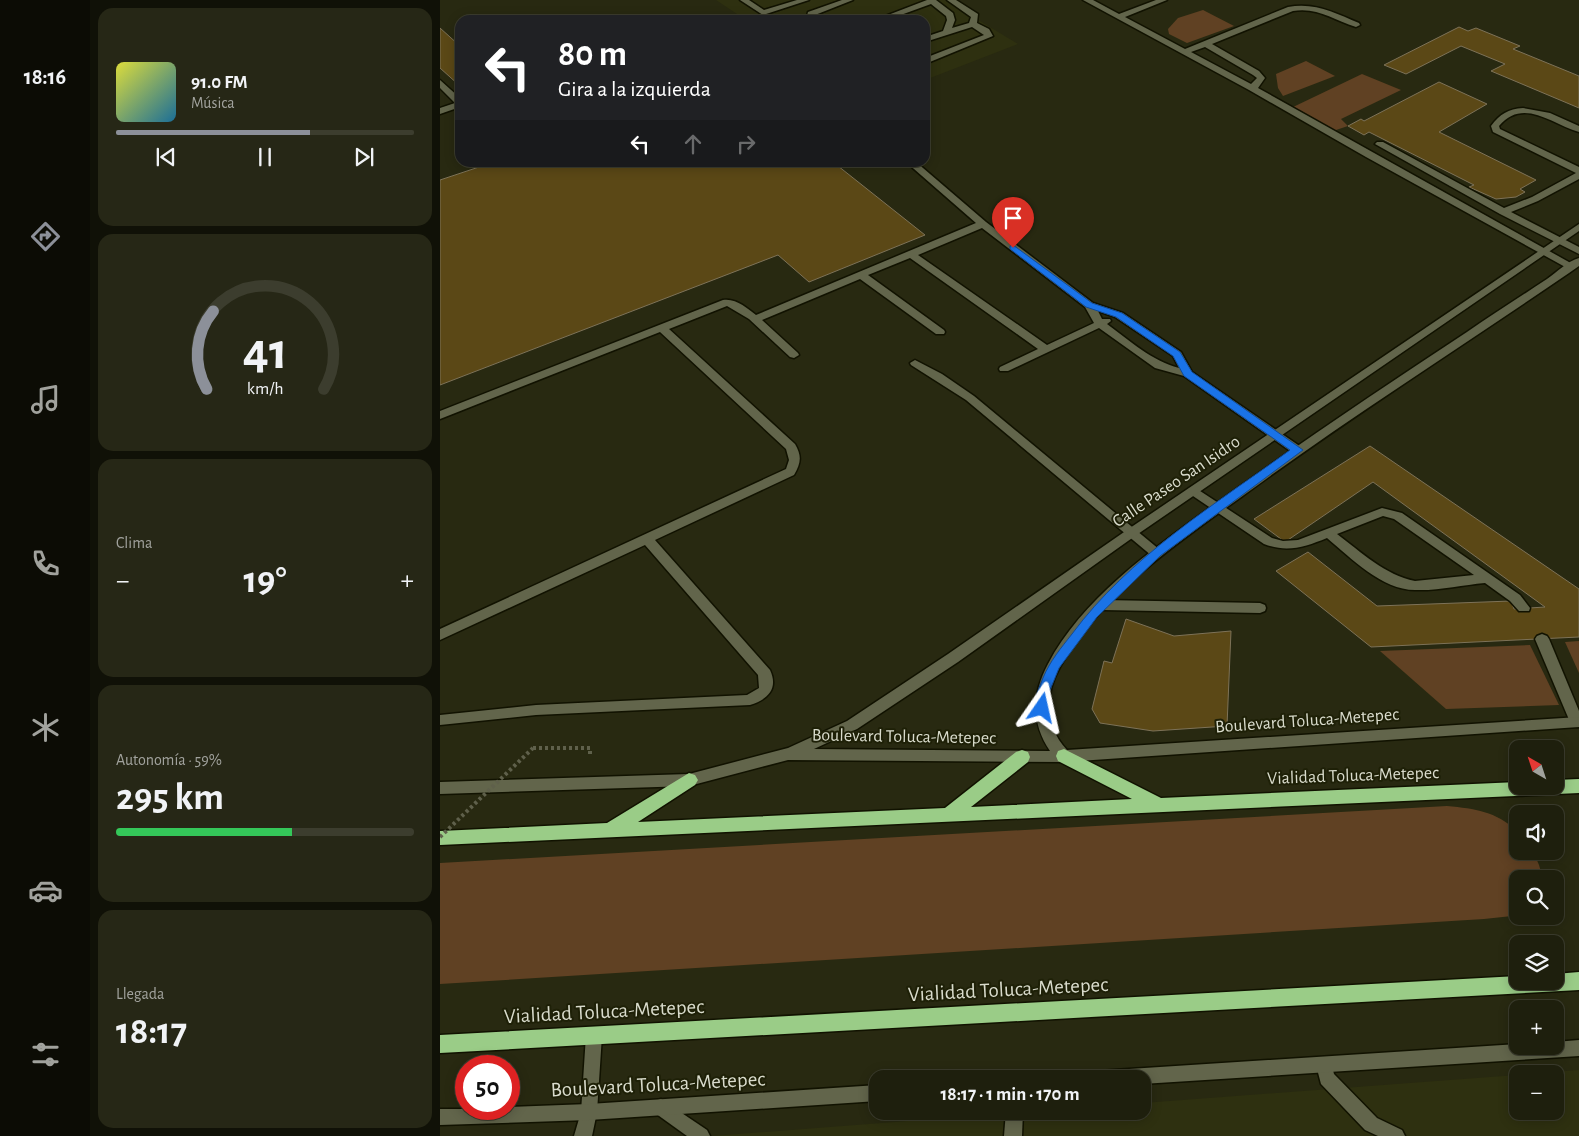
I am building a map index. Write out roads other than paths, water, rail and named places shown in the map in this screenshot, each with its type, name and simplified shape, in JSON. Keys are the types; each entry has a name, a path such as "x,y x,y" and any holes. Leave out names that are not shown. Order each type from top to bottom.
{"highway":[{"path":"1064,756 1158,805"},
{"path":"948,814 1022,757"},
{"path":"612,829 689,780"},
{"name":"Vialidad Toluca-Metepec","path":"440,837 1579,788"},
{"name":"Vialidad Toluca-Metepec","path":"440,1044 1579,981"}],"main road":[{"path":"744,0 766,15"},
{"path":"763,13 805,0"},
{"path":"811,15 816,11 849,0"},
{"path":"951,0 976,16 973,24"},
{"path":"1087,0 1252,88 1369,155 1545,251 1575,264"},
{"path":"1118,17 1163,0"},
{"path":"893,15 932,1 950,15 951,20 946,32"},
{"path":"1184,52 1291,9 1302,7 1319,8 1356,25"},
{"path":"930,38 973,24 986,31 989,36 930,59"},
{"path":"1206,44 1256,73 1261,78 1260,82 1252,88"},
{"path":"440,83 455,99"},
{"path":"440,111 455,106"},
{"path":"1579,128 1528,110 1512,112 1497,123 1496,126 1496,130 1579,171"},
{"path":"1380,144 1503,212 1579,251"},
{"path":"916,167 983,224 1089,305 1119,315 1177,354 1188,374"},
{"path":"1503,212 1536,198 1579,175"},
{"path":"756,319 983,224"},
{"name":"Calle Paseo San Isidro","path":"788,754 852,725 954,658 1130,533 1579,227"},
{"path":"911,254 1047,350"},
{"path":"1064,756 1048,738 1042,720 1042,695 1054,666 1073,638 1103,605 1156,553 1298,450 1575,264"},
{"path":"861,275 940,332"},
{"path":"440,415 727,302 735,304 756,319 794,355"},
{"path":"1089,305 1100,324 1159,366 1188,374 1298,450"},
{"path":"1004,369 1119,315"},
{"path":"440,635 790,472 796,458 791,447 661,327"},
{"path":"915,363 970,398 1156,553"},
{"path":"1194,491 1278,547 1294,545 1382,512 1398,516 1515,598 1524,608"},
{"path":"1328,533 1388,576 1404,585 1415,586 1487,578"},
{"path":"440,720 536,710 750,700 766,690 764,674 647,539"},
{"path":"1103,605 1260,608"},
{"path":"1542,638 1578,722"},
{"name":"Boulevard Toluca-Metepec","path":"440,788 689,780 788,754 1064,756 1578,722"},
{"path":"583,1136 589,1112 594,1035"},
{"path":"1151,1076 1579,1048"},
{"path":"1324,1065 1327,1078 1371,1124 1396,1136"},
{"name":"Boulevard Toluca-Metepec","path":"440,1117 589,1112 869,1094"},
{"path":"661,1107 702,1136"},
{"path":"1013,1136 1014,1120"}]}
